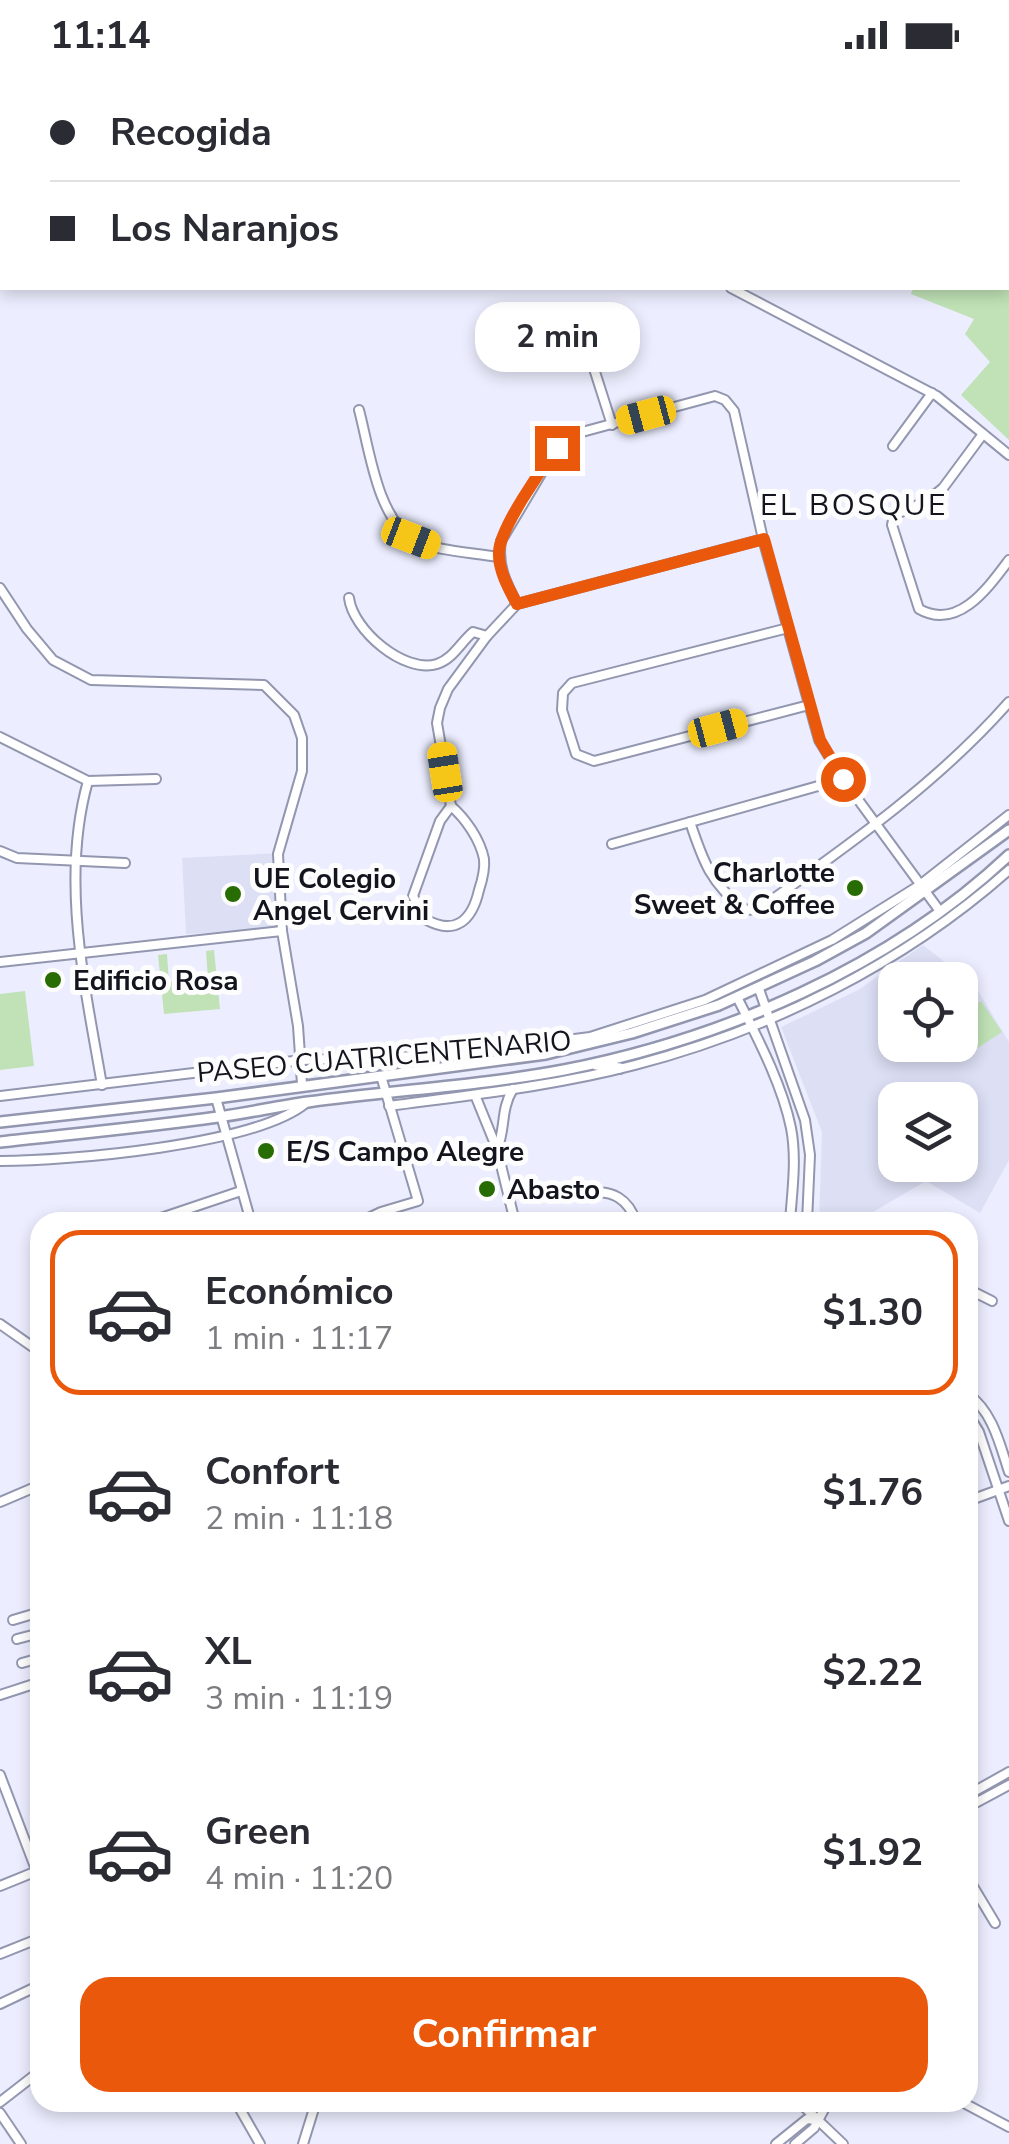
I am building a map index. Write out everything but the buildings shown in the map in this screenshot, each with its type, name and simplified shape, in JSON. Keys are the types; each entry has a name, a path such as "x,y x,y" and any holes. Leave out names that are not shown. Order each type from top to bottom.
{"street":[{"path":"735,290 932,393 1009,455"},
{"path":"581,328 612,424"},
{"path":"894,446 932,393"},
{"path":"517,604 504,580 498,556 500,541 557,448 582,432 715,396 726,400 734,411 764,539 820,740 843,779 939,910"},
{"path":"359,410 384,504 396,524 411,538 432,546 498,556"},
{"path":"983,434 942,488 927,501 894,515 892,524 919,608 931,615 950,614 973,604 1009,560"},
{"path":"451,806 440,820 413,896 425,919 451,928 463,924 472,914 484,860 468,826 451,806 437,723 448,690 487,636 517,604 764,539"},
{"path":"0,588 26,629 53,660 91,680 264,685 294,714 302,738 302,771 278,854 282,931 302,1060 302,1084"},
{"path":"349,598 350,607 388,653 422,667 447,660 473,632 487,636"},
{"path":"788,628 572,683 562,693 562,710 576,754 594,761 809,705"},
{"path":"690,822 704,867 732,900 746,910 759,909 854,842 983,732 1009,702"},
{"path":"0,737 88,781 156,780"},
{"path":"612,844 843,779"},
{"path":"88,781 79,813 74,877 102,1085"},
{"name":"PASEO CUATRICENTENARIO","path":"0,1096 302,1060 450,1055 590,1037 736,997 866,933 1009,815"},
{"name":"PASEO CUATRICENTENARIO","path":"0,1122 546,1054 604,1040 707,1004 778,968 922,889 1009,830"},
{"path":"0,851 17,858 126,863"},
{"name":"PASEO CUATRICENTENARIO","path":"769,1012 912,930 1009,855"},
{"name":"PASEO CUATRICENTENARIO","path":"388,1106 475,1095 620,1068 672,1054 868,972 909,948 1009,870"},
{"path":"0,962 282,931"},
{"path":"778,968 791,972"},
{"path":"758,989 805,1120 810,1155 807,1212"},
{"path":"736,997 791,1128 794,1160 791,1212"},
{"name":"PASEO CUATRICENTENARIO","path":"0,1142 220,1117 588,1064 749,1021"},
{"path":"590,1037 604,1040"},
{"path":"588,1064 620,1068"},
{"path":"381,1076 418,1200 381,1212"},
{"path":"497,1148 502,1139 501,1116 513,1088"},
{"path":"475,1095 497,1148 513,1212"},
{"path":"216,1098 248,1212"},
{"name":"PASEO CUATRICENTENARIO","path":"0,1161 44,1162 118,1155 225,1134 292,1115 308,1102"},
{"path":"179,1212 241,1191"},
{"path":"588,1194 614,1194 628,1203 632,1212"},
{"path":"978,1294 992,1301"},
{"path":"0,1324 30,1345"},
{"path":"978,1403 994,1426 1009,1472"},
{"path":"978,1430 1009,1521"},
{"path":"978,1497 1009,1486"},
{"path":"0,1502 30,1488"},
{"path":"12,1620 30,1617"},
{"path":"18,1639 30,1636"},
{"path":"22,1663 30,1661"},
{"path":"0,1695 30,1685"},
{"path":"978,1790 1009,1772"},
{"path":"0,1775 30,1855"},
{"path":"978,1802 1009,1785"},
{"path":"0,1886 30,1878"},
{"path":"978,1895 995,1923"},
{"path":"0,1954 30,1942"},
{"path":"0,2004 30,1989"},
{"path":"0,2102 30,2080"},
{"path":"978,2111 1009,2127"},
{"path":"0,2112 20,2144"},
{"path":"242,2112 260,2144"},
{"path":"303,2144 313,2112"},
{"path":"808,2112 843,2144"},
{"path":"795,2144 814,2128 821,2112"},
{"path":"776,2144 808,2119 816,2120"}],"shaded area":[{"name":"UE Colegio Angel Cervini","path":"280,853 284,929 186,934 182,858"},
{"path":"923,945 945,962 898,962"},
{"path":"878,976 878,1062 978,1062 978,991 1009,1042 1009,1160 980,1213 928,1182 978,1182 978,1082 878,1082 878,1182 924,1182 873,1212 819,1212 822,1132 781,1027"}],"green space":[{"path":"912,290 1009,290 1009,440 961,395 990,362 965,334 974,319 911,294"},
{"path":"214,950 220,1009 164,1014 158,955 167,954 169,982 208,980 206,951"},
{"path":"25,991 34,1066 0,1070 0,994"},
{"path":"981,1001 1002,1032 978,1048"}],"place":[{"name":"Charlotte Sweet & Coffee","path":"855,888"},
{"name":"UE Colegio Angel Cervini","path":"233,894"},
{"name":"Edificio Rosa","path":"53,980"},
{"name":"E/S Campo Alegre","path":"266,1151"},
{"name":"Abasto","path":"487,1189"}],"district":[{"name":"EL BOSQUE","path":"854,505"}],"route":[{"path":"557,448 500,541 498,556 504,580 517,604 764,539 820,740 843,779"}]}
